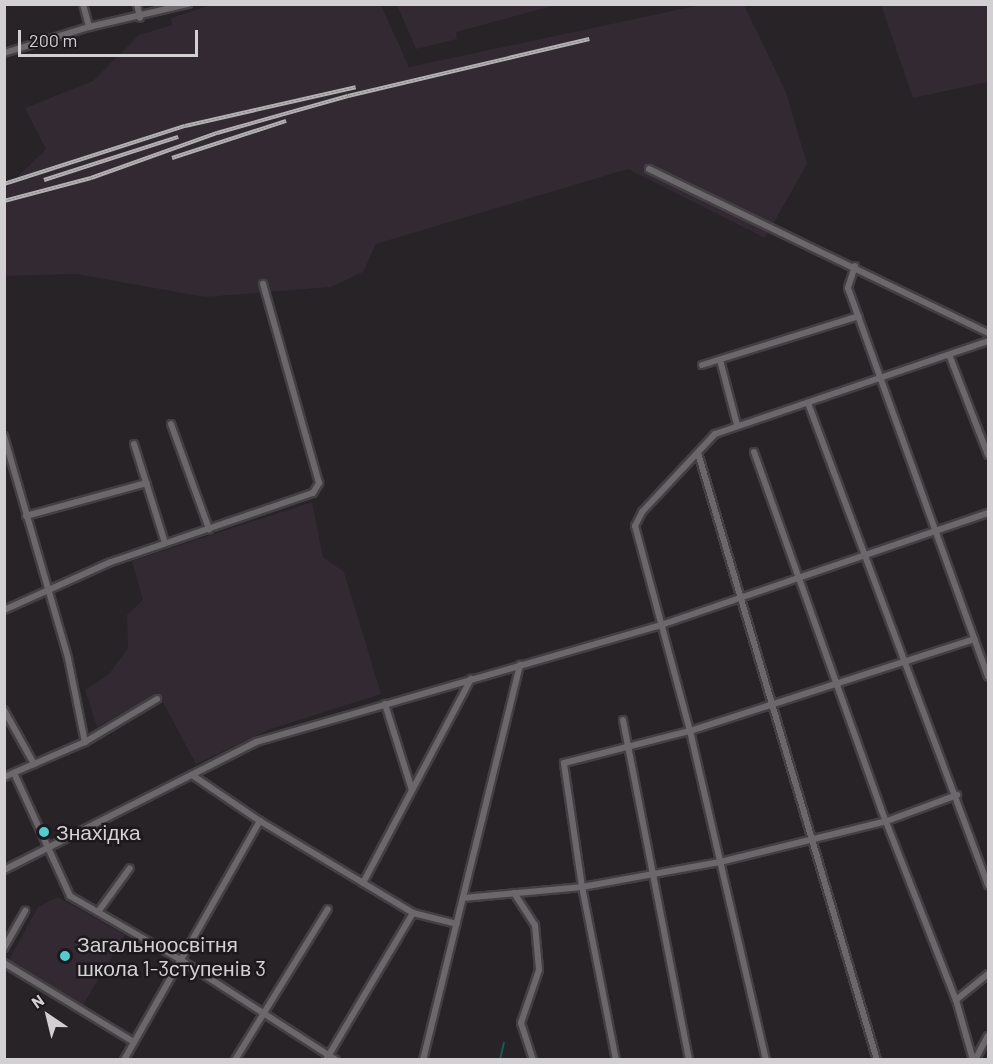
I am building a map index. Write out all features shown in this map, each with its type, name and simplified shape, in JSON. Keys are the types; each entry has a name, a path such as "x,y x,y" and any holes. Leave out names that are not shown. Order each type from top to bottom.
{"street":[{"path":"83,4 89,27"},
{"path":"137,4 140,18"},
{"path":"4,53 89,27 140,18 188,4"},
{"path":"649,169 855,266 988,333"},
{"path":"855,266 848,288 988,677"},
{"path":"4,610 165,543 313,493 319,483 263,284"},
{"path":"702,365 859,316"},
{"path":"766,1059 690,731 635,526 642,512 715,434 950,357 988,340"},
{"path":"950,357 988,455"},
{"path":"720,360 737,425"},
{"path":"808,404 903,664 957,795 988,885"},
{"path":"171,424 208,529"},
{"path":"4,436 46,592 68,658 85,742"},
{"path":"134,444 165,543"},
{"path":"754,452 840,684 887,821 956,1000 974,1059"},
{"path":"698,453 877,1059"},
{"path":"26,516 147,483"},
{"path":"4,870 256,741 661,625 988,513"},
{"path":"616,1059 582,887 564,763 690,731 975,639"},
{"path":"423,1059 520,665"},
{"path":"363,883 471,679"},
{"path":"4,777 85,742 157,699"},
{"path":"385,704 412,790"},
{"path":"4,710 34,764"},
{"path":"623,720 651,876 689,1059"},
{"path":"14,773 70,896 181,960 328,1057 336,1059"},
{"path":"192,775 260,821 413,913 457,924"},
{"path":"463,898 582,887 720,862 887,821 957,795"},
{"path":"124,1059 260,821"},
{"path":"98,912 130,868"},
{"path":"514,893 533,919 536,932 539,970 521,1023 533,1059"},
{"path":"235,1059 328,909"},
{"path":"4,948 25,911"},
{"path":"328,1057 413,913"},
{"path":"4,963 134,1042"},
{"path":"956,1000 988,974"},
{"path":"974,1059 988,1036"}],"shaded area":[{"path":"397,4 596,5 553,6 456,32 457,39 416,49"},
{"path":"211,5 381,5 409,67 700,5 744,5 786,92 807,164 765,238 628,169 376,244 363,272 331,287 205,297 76,274 5,276 5,189 46,149 25,108 93,81 139,35 172,25 171,18"},
{"path":"881,5 988,5 988,82 913,98"},
{"path":"312,502 323,557 344,572 381,694 271,729 196,764 158,693 97,727 85,690 109,674 128,648 127,615 143,600 132,561"},
{"path":"58,897 125,935 83,1005 8,961 38,907"}],"waterway":[{"path":"500,1060 504,1043"}],"railway":[{"path":"4,201 91,178 217,133 348,96 589,39"},
{"path":"4,184 185,126 356,87"},
{"path":"172,158 286,121"},
{"path":"44,180 178,137"}],"place":[{"name":"Знахідка","path":"44,832"},
{"name":"Загальноосвiтня школа 1-3ступенiв 3","path":"65,956"}]}
